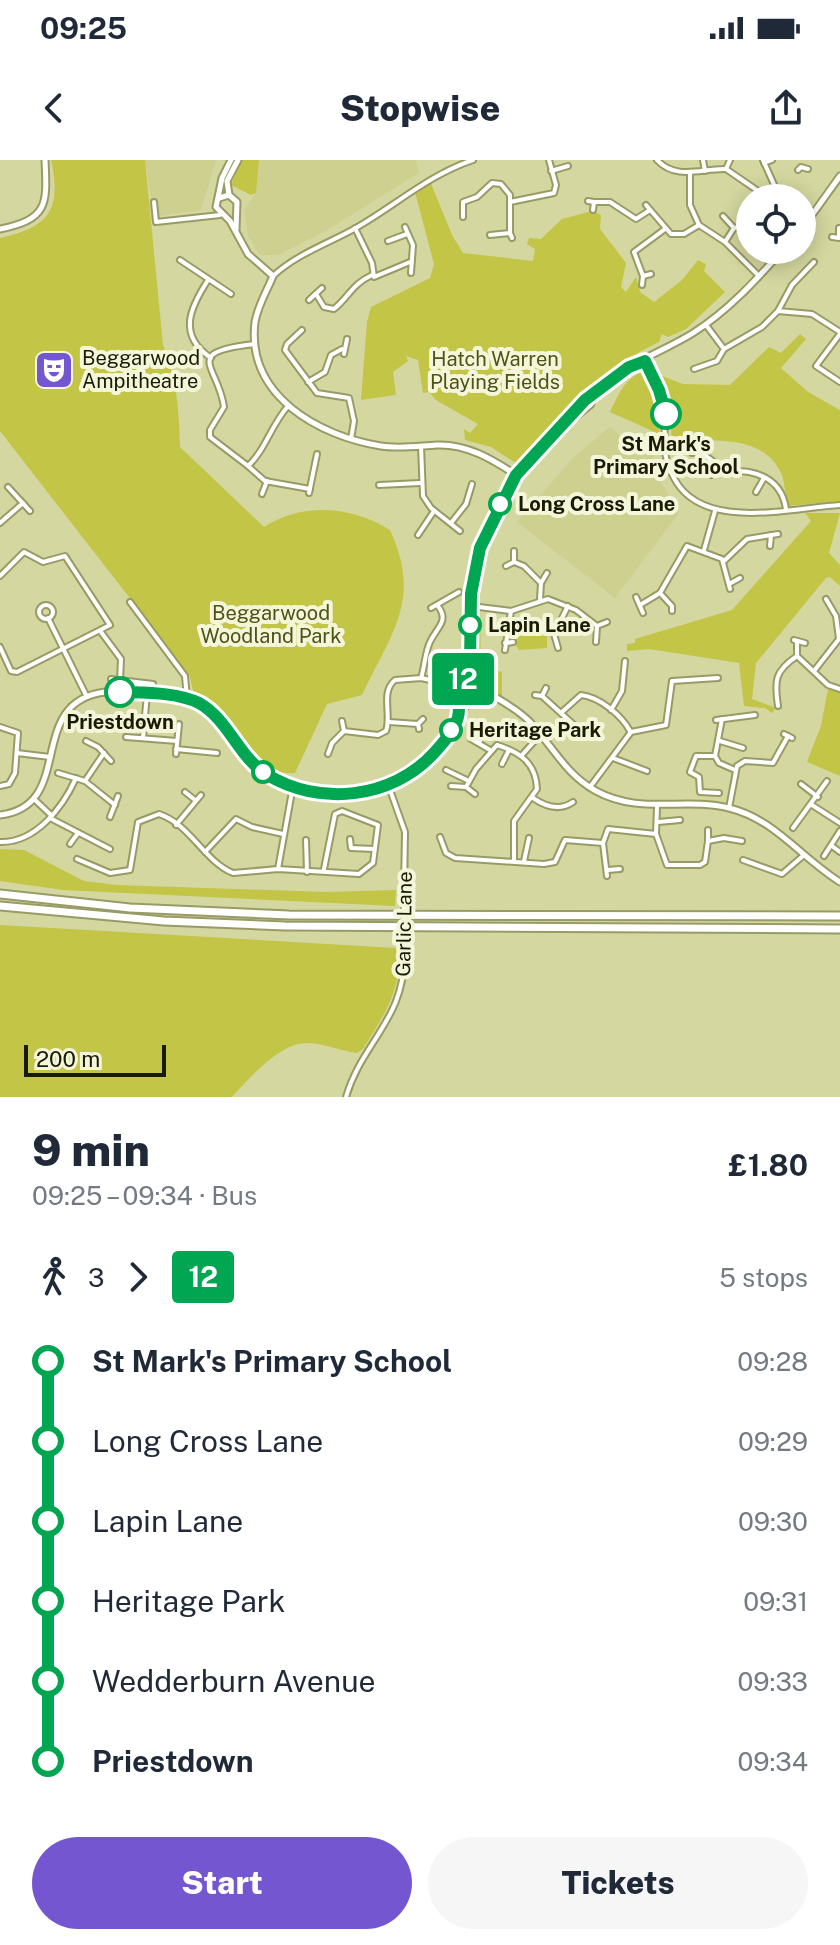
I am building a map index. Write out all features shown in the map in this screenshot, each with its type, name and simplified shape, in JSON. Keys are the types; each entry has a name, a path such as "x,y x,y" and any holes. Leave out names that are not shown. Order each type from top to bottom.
{"highway":[{"path":"0,894 130,908 289,915 840,916"},
{"path":"0,906 164,921 285,926 840,929"}],"street":[{"path":"0,229 26,222 40,211 48,191 43,160"},
{"path":"231,160 222,178 217,202 248,254 273,276"},
{"path":"237,233 237,202 229,195 227,181 238,160"},
{"path":"473,160 431,178 355,228 298,257 273,276 257,313 255,344 263,375 288,406 323,428 351,439 387,447 444,445 472,450 516,475"},
{"path":"510,202 552,195 557,187 549,160"},
{"path":"657,160 670,169 690,174 726,169 746,184"},
{"path":"703,160 705,171"},
{"path":"726,169 730,160"},
{"path":"772,160 764,162 774,184"},
{"path":"800,160 800,168 808,169"},
{"path":"550,171 568,166"},
{"path":"690,174 690,205 699,225 725,242 759,276"},
{"path":"816,206 840,176"},
{"path":"463,217 463,202 477,197 492,183 507,188 510,202 507,217 511,236 490,235"},
{"path":"203,215 229,195"},
{"path":"154,202 156,222 236,212"},
{"path":"593,210 591,202 610,202 636,219 648,208 665,229 681,235 699,225"},
{"path":"723,216 734,228 725,242"},
{"path":"405,227 413,245 411,273"},
{"path":"355,228 372,263 372,275"},
{"path":"832,237 839,240 839,228"},
{"path":"642,285 643,276 636,266 634,252 665,229"},
{"path":"388,241 407,234"},
{"path":"180,260 220,291 231,294"},
{"path":"316,294 324,307 334,309 353,285 372,275 382,276 410,262"},
{"path":"472,681 471,606 482,542 516,475 585,400 629,367 706,325 770,264"},
{"path":"695,359 696,368 717,361 724,349 762,327 778,311 792,285 812,264"},
{"path":"643,276 651,274"},
{"path":"208,280 192,306 193,341 211,358"},
{"path":"309,300 322,288"},
{"path":"185,305 192,306"},
{"path":"778,311 812,314 840,333 816,366 840,382"},
{"path":"706,325 724,349"},
{"path":"298,331 285,350 322,396 349,398 354,421 351,439"},
{"path":"308,382 325,372 330,357 343,351 347,339"},
{"path":"255,344 221,349 211,358 209,371 224,407 209,435 267,481 310,491 316,456 307,456"},
{"path":"645,361 664,405 665,449 674,478 684,495 715,511 731,513 840,505"},
{"path":"248,466 262,451 269,429 288,406"},
{"path":"421,446 423,496 434,511 460,531"},
{"path":"692,453 701,453 718,465 764,478 781,489 786,509"},
{"path":"711,475 718,465"},
{"path":"756,492 764,478"},
{"path":"262,494 267,481"},
{"path":"379,485 403,481 421,483"},
{"path":"451,523 467,501 472,484"},
{"path":"8,487 30,511"},
{"path":"0,523 23,503"},
{"path":"418,535 434,511"},
{"path":"704,550 715,511"},
{"path":"724,561 747,539 778,534"},
{"path":"770,546 771,535"},
{"path":"640,605 660,593 683,549 691,546 724,561 729,586 740,578"},
{"path":"514,551 514,562"},
{"path":"0,576 24,552 43,562 65,556 110,625 17,672 11,671 0,647"},
{"path":"506,566 514,562 524,566 541,583"},
{"path":"540,599 541,583 547,573"},
{"path":"431,608 459,592"},
{"path":"660,593 672,608 680,603"},
{"path":"636,597 643,613"},
{"path":"471,606 511,611 540,599 568,606 597,626"},
{"path":"814,671 839,639 839,627 826,599"},
{"path":"130,602 185,676 187,698"},
{"path":"421,678 431,639 442,626 443,618 438,606"},
{"path":"547,644 556,645 557,625 568,606"},
{"path":"823,613 831,607"},
{"path":"505,650 511,611"},
{"path":"48,618 87,697"},
{"path":"597,626 607,622"},
{"path":"596,642 597,626"},
{"path":"101,632 121,659 120,681"},
{"path":"805,643 796,640 797,656 828,685 840,689"},
{"path":"505,643 513,642"},
{"path":"778,706 774,698 774,684 778,670 797,656"},
{"path":"611,710 627,678 625,661"},
{"path":"456,689 470,664"},
{"path":"344,731 378,735 386,731 390,684 395,680 421,678 456,689 460,700 458,717"},
{"path":"590,787 631,732 666,725 672,681 718,678"},
{"path":"111,679 153,684"},
{"path":"708,687 709,679"},
{"path":"463,680 472,681 522,715 563,765 590,787 628,804 729,808 778,831 840,882"},
{"path":"0,815 20,810 34,799 46,782 59,724 70,709 87,697 107,692 187,698 212,712 259,768 293,786 343,794 389,787 431,757 472,700 478,686"},
{"path":"542,696 546,688"},
{"path":"143,738 147,694"},
{"path":"535,695 542,696 584,734"},
{"path":"562,712 581,695 611,710 626,722 631,732"},
{"path":"460,700 492,696"},
{"path":"735,770 719,763 715,756 720,741 719,720 755,715"},
{"path":"389,722 418,726 423,719"},
{"path":"342,721 344,731"},
{"path":"179,724 176,752 206,749 217,753"},
{"path":"0,727 18,733 12,780 0,786"},
{"path":"573,735 578,728"},
{"path":"328,754 332,743 344,731"},
{"path":"479,743 484,731"},
{"path":"522,755 540,735"},
{"path":"729,808 735,770 745,761 773,763 788,736"},
{"path":"126,737 177,741"},
{"path":"471,739 490,750"},
{"path":"86,741 111,761"},
{"path":"720,741 743,748"},
{"path":"206,749 207,743"},
{"path":"466,787 490,750 497,745 522,755 537,778 533,798 514,821 514,860"},
{"path":"502,764 509,750"},
{"path":"17,753 50,757"},
{"path":"85,781 104,753"},
{"path":"715,756 696,756 688,773 699,777 700,792 719,793"},
{"path":"613,758 635,769 647,771"},
{"path":"446,770 470,781"},
{"path":"58,773 85,781 115,805"},
{"path":"0,842 34,831 51,817 67,800 76,778"},
{"path":"793,828 827,781"},
{"path":"801,784 818,797"},
{"path":"278,869 293,786"},
{"path":"451,786 466,787 475,794"},
{"name":"Garlic Lane","path":"346,1097 396,1008 403,986 405,832 389,787"},
{"path":"185,792 195,800"},
{"path":"176,825 201,795"},
{"path":"110,817 118,796"},
{"path":"533,798 546,806 566,807 573,802"},
{"path":"34,799 51,817 110,849"},
{"path":"812,805 840,823"},
{"path":"566,807 567,815"},
{"path":"657,807 656,834 667,865 700,865 705,862 708,830"},
{"path":"77,859 110,873 130,870 134,864 138,822 165,816 233,873 278,869 365,872 373,863 379,829 376,822 338,812 324,869"},
{"path":"153,817 155,825"},
{"path":"205,852 236,819 252,827 283,834"},
{"path":"657,822 680,820"},
{"path":"620,869 606,873 603,843 606,831 612,828 656,834"},
{"path":"824,856 840,831"},
{"path":"70,844 78,832"},
{"path":"440,837 446,853 455,858 552,864 565,840 603,843"},
{"path":"524,861 529,838"},
{"path":"708,841 724,838 742,841"},
{"path":"350,839 351,848 374,849"},
{"path":"306,840 307,872"},
{"path":"442,845 451,841"},
{"path":"832,846 840,852"},
{"path":"750,851 745,860 782,874 804,855"},
{"path":"85,872 89,865"}],"shaded area":[{"path":"145,160 216,160 201,210 158,216 151,200"},
{"path":"259,160 416,160 419,173 329,229 278,255 260,255 248,236 244,210 256,193"},
{"path":"610,427 628,442 640,439 651,450 660,480 679,513 615,598 517,522 575,456"}],"green space":[{"name":"Beggarwood Woodland Park","path":"51,160 145,160 163,345 176,395 180,447 264,527 294,514 327,510 360,516 390,530 403,576 403,596 392,634 362,695 327,704 295,773 281,772 258,761 215,709 194,695 190,677 0,431 0,238 30,228 48,214 55,192"},
{"path":"242,160 259,160 256,193 251,195 231,185"},
{"name":"Hatch Warren Playing Fields","path":"430,181 452,235 463,253 533,261 535,249 527,244 529,238 541,239 562,219 592,211 601,215 600,229 626,263 621,287 626,292 636,277 640,292 654,302 682,280 698,260 706,264 704,271 725,292 686,329 668,337 662,334 659,342 601,380 519,465 491,447 465,440 464,429 470,433 478,424 436,400 429,392 423,393 418,360 406,356 408,361 393,372 396,395 361,400 371,307 430,278 434,264 415,192"},
{"path":"800,334 806,339 781,368 808,392 840,410 840,501 787,506 781,473 770,457 759,449 731,442 672,442 670,415 657,374 683,384 730,385 769,347 781,353"},
{"path":"645,370 660,405 659,434 610,412 627,383"},
{"path":"805,513 840,513 829,553 840,565 840,586 830,577 826,578 756,663 752,699 776,708 772,713 765,708 744,706 739,663 649,649 627,651 627,644 635,643 635,639 732,610 811,521"},
{"path":"474,610 480,610 481,667 502,672 502,697 475,670 472,649"},
{"path":"516,633 547,636 547,648 519,650 514,642"},
{"path":"828,689 840,691 840,776 807,762 821,726"},
{"path":"0,849 24,850 84,881 117,885 327,892 396,890 395,906 63,890 0,881"},
{"path":"0,925 396,948 398,975 390,1001 363,1049 357,1053 313,1043 297,1044 266,1063 232,1097 0,1097"}],"bus line":[{"name":"12","path":"120,692 182,697 196,702 216,716 259,768 289,784 343,794 389,787 431,757 458,717 460,700 456,688 470,664 471,594 476,564 488,526 516,475 585,400 634,364 645,361 666,414"}],"place":[{"name":"Beggarwood Ampitheatre","path":"54,370"},
{"name":"St Mark's Primary School","path":"666,414"},
{"name":"Long Cross Lane","path":"500,504"},
{"name":"Lapin Lane","path":"470,625"},
{"name":"Priestdown","path":"120,692"},
{"name":"Heritage Park","path":"451,730"}]}
